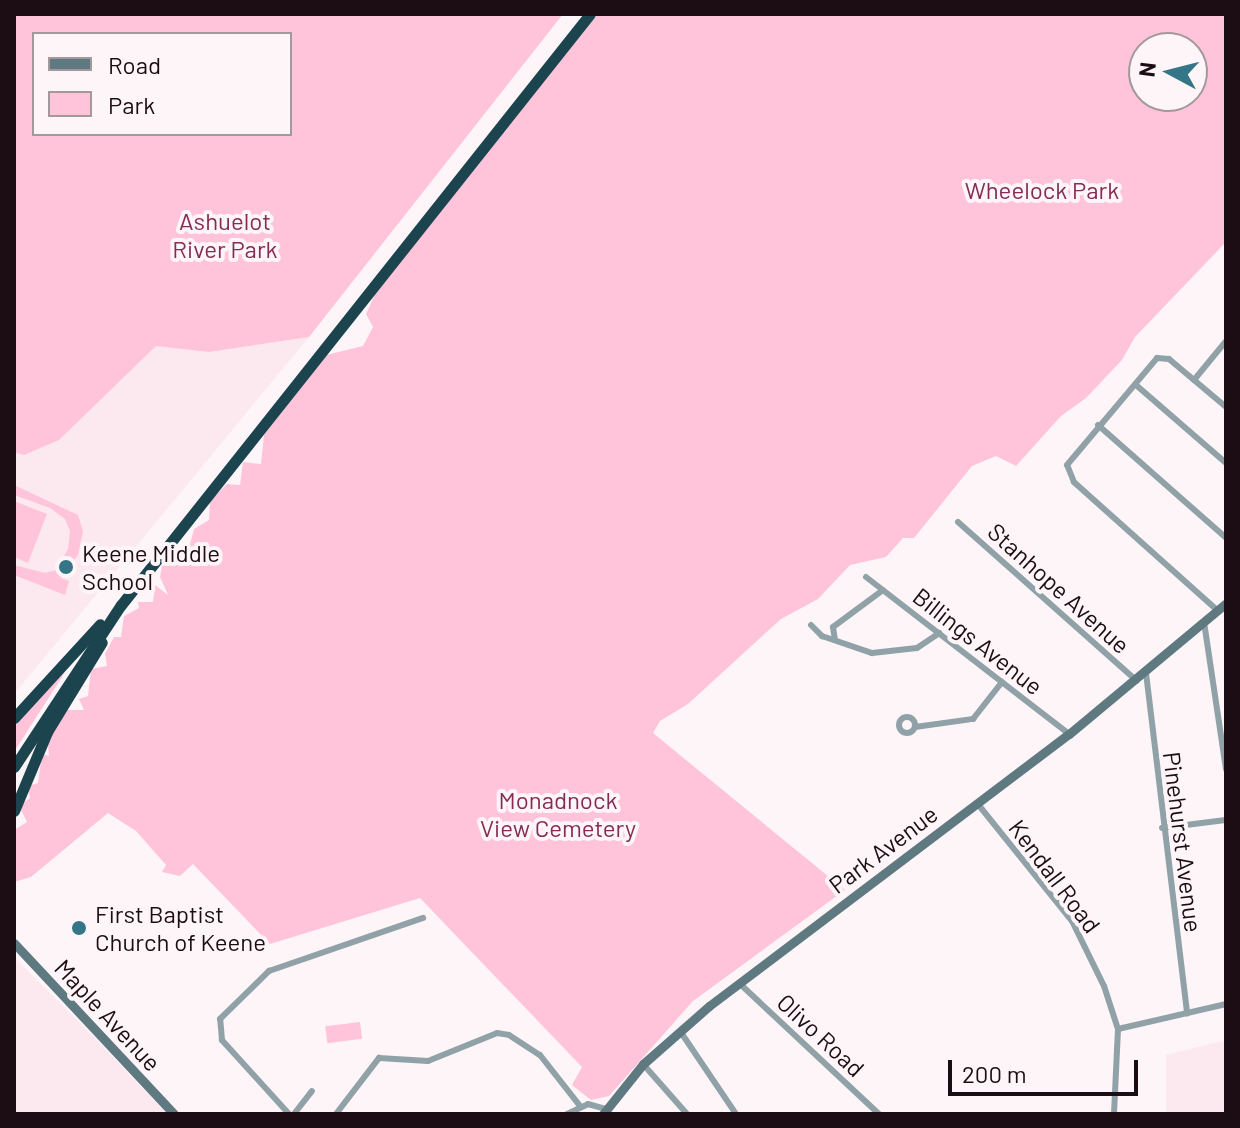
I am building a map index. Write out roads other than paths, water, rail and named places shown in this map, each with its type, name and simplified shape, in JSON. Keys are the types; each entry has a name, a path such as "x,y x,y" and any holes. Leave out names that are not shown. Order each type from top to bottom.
{"highway":[{"path":"14,767 121,605 590,14"},
{"path":"14,718 121,605"},
{"path":"14,811 47,732 121,605"}],"street":[{"path":"1194,380 1226,341"},
{"path":"1217,610 1067,471 1070,458 1136,385 1152,361 1163,357 1226,407"},
{"path":"1136,385 1226,463"},
{"path":"1098,425 1226,538"},
{"name":"Stanhope Avenue","path":"958,522 1137,681"},
{"name":"Billings Avenue","path":"866,577 1069,734"},
{"path":"835,640 833,627 883,590"},
{"name":"Park Avenue","path":"580,1106 604,1112 643,1064 679,1030 1137,681 1226,603"},
{"path":"1204,622 1226,769"},
{"path":"811,625 859,651 886,653 917,648 939,633"},
{"name":"Pinehurst Avenue","path":"1146,673 1162,828 1187,1014"},
{"path":"915,727 973,719 1002,682"},
{"name":"Kendall Road","path":"977,803 1072,921 1118,1029 1114,1114"},
{"path":"1162,828 1226,820"},
{"path":"312,1091 291,1114 222,1040 220,1019 269,971 423,918"},
{"name":"Maple Avenue","path":"14,943 174,1114"},
{"name":"Olivo Road","path":"739,983 879,1114"},
{"path":"1118,1029 1226,1004"},
{"path":"679,1030 736,1114"},
{"path":"336,1114 379,1058 428,1061 497,1033 509,1035 540,1055 580,1106 567,1114"},
{"path":"643,1064 687,1114"}],"place":[{"name":"Keene Middle School","path":"66,567"},
{"name":"First Baptist Church of Keene","path":"79,928"}],"park label":[{"name":"Wheelock Park","path":"1042,190"},
{"name":"Ashuelot River Park","path":"225,235"},
{"name":"Monadnock View Cemetery","path":"558,814"}]}
